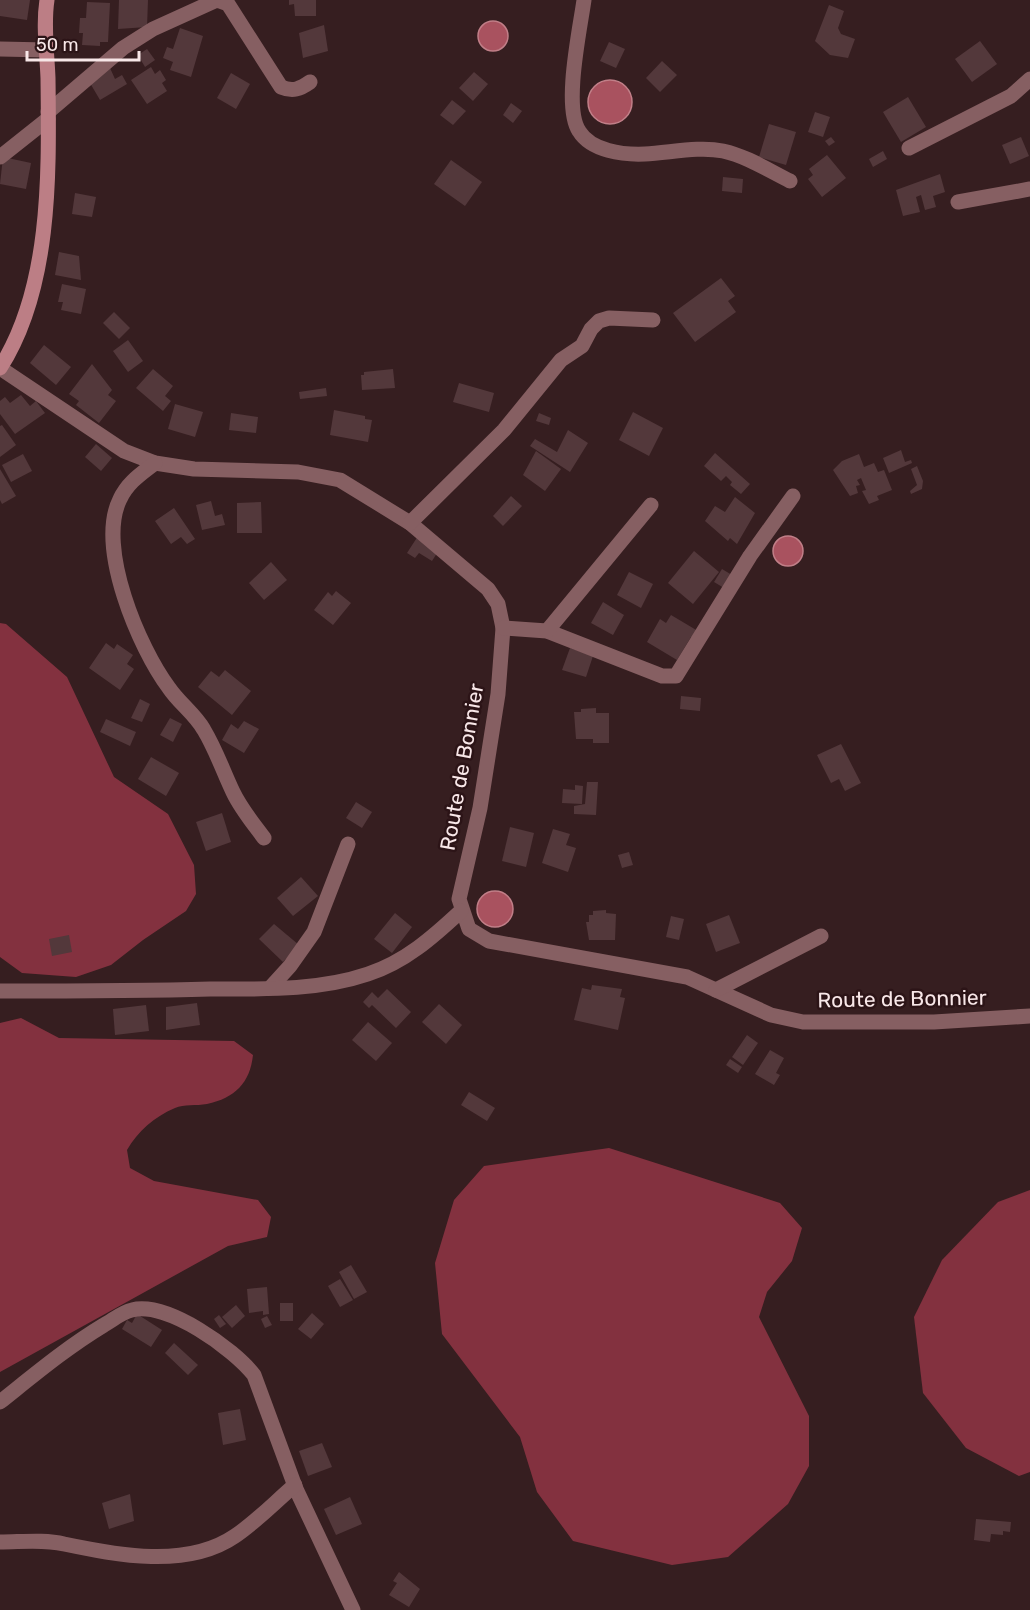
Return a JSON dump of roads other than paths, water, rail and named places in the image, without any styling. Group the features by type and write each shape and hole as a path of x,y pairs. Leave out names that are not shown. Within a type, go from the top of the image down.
{"street":[{"path":"0,368 17,342 25,316 43,230 47,198 47,0"},
{"path":"0,157 123,48 153,29 217,0 228,4 281,87 289,91 299,89 310,82"},
{"path":"584,0 572,91 577,129 583,138 593,145 609,150 635,154 722,151 790,181"},
{"path":"0,49 47,50"},
{"path":"909,148 1011,96 1030,79"},
{"path":"958,202 1030,189"},
{"path":"410,523 504,430 561,360 582,346 591,329 599,321 609,318 653,320"},
{"name":"Route de Bonnier","path":"0,368 124,451 155,463 194,469 271,470 316,474 340,480 410,523 488,589 498,604 503,628 493,736 460,888 461,911 470,929 489,941 687,977 771,1015 803,1022 934,1022 1030,1016"},
{"path":"155,463 128,484 118,501 113,529 117,570 127,605 149,658 169,689 203,728 240,806 264,838"},
{"path":"503,628 547,631 662,676 676,676 750,556 793,496"},
{"path":"547,631 651,505"},
{"path":"270,987 290,966 314,932 348,844"},
{"path":"0,991 270,987 326,983 369,974 426,944 461,911"},
{"path":"716,990 821,936"},
{"path":"0,1402 46,1364 83,1338 130,1310 151,1310 196,1326 246,1365 254,1375 295,1485 353,1610"},
{"path":"0,1542 64,1543 80,1548 135,1555 204,1551 234,1537 295,1485"}]}
